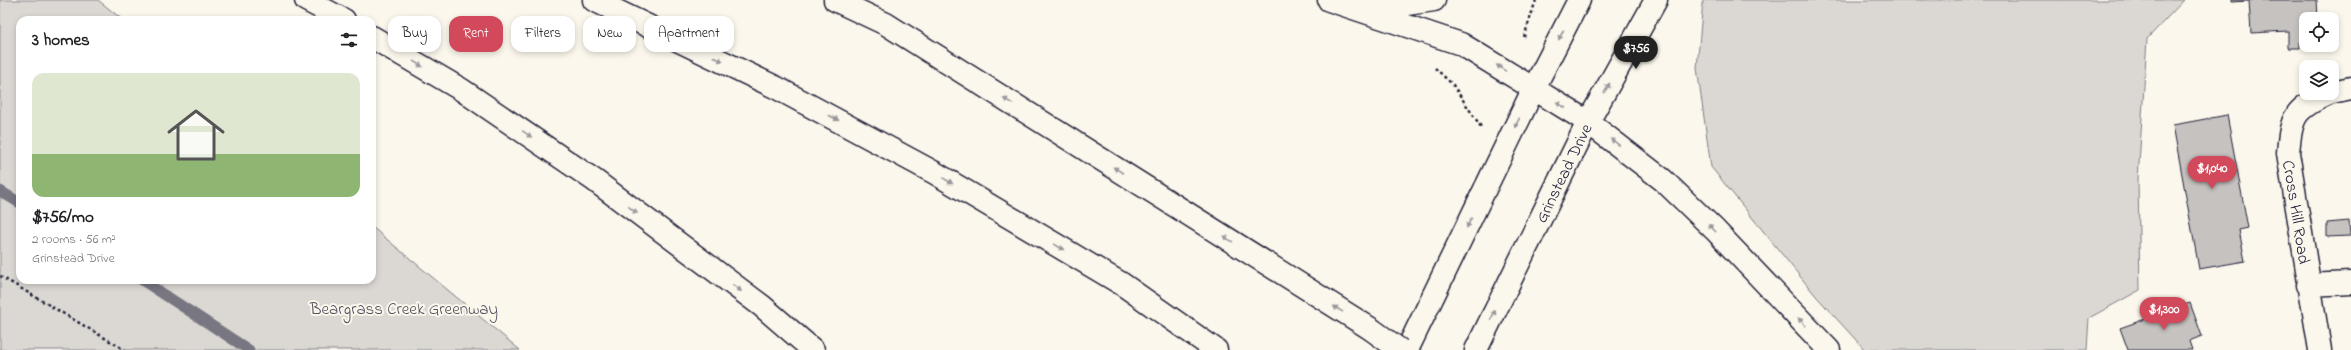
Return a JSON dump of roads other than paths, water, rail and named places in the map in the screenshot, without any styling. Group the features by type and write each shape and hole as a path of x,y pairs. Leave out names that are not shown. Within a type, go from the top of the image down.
{"main road":[{"path":"306,0 336,16"},
{"path":"594,0 777,88 935,173 1122,284 1216,350"},
{"path":"835,0 886,24 1371,329 1400,350"},
{"path":"1335,2 1407,4 1434,0"},
{"path":"1407,350 1534,88 1579,0"},
{"name":"Grinstead Drive","path":"1476,350 1588,122 1656,0"},
{"path":"1335,2 1461,44 1588,122 1663,180 1715,230 1829,350"},
{"path":"376,39 462,90 594,180 762,306 813,350"},
{"name":"Cross Hill Road","path":"2339,90 2351,88"},
{"name":"Cross Hill Road","path":"2314,100 2305,104 2298,113 2290,132 2288,153 2308,285 2320,350"},
{"path":"2308,285 2351,283"}],"waterway":[{"path":"0,191 16,201"},
{"path":"148,284 249,350"}],"park label":[{"name":"Beargrass Creek Greenway","path":"404,308"}]}
